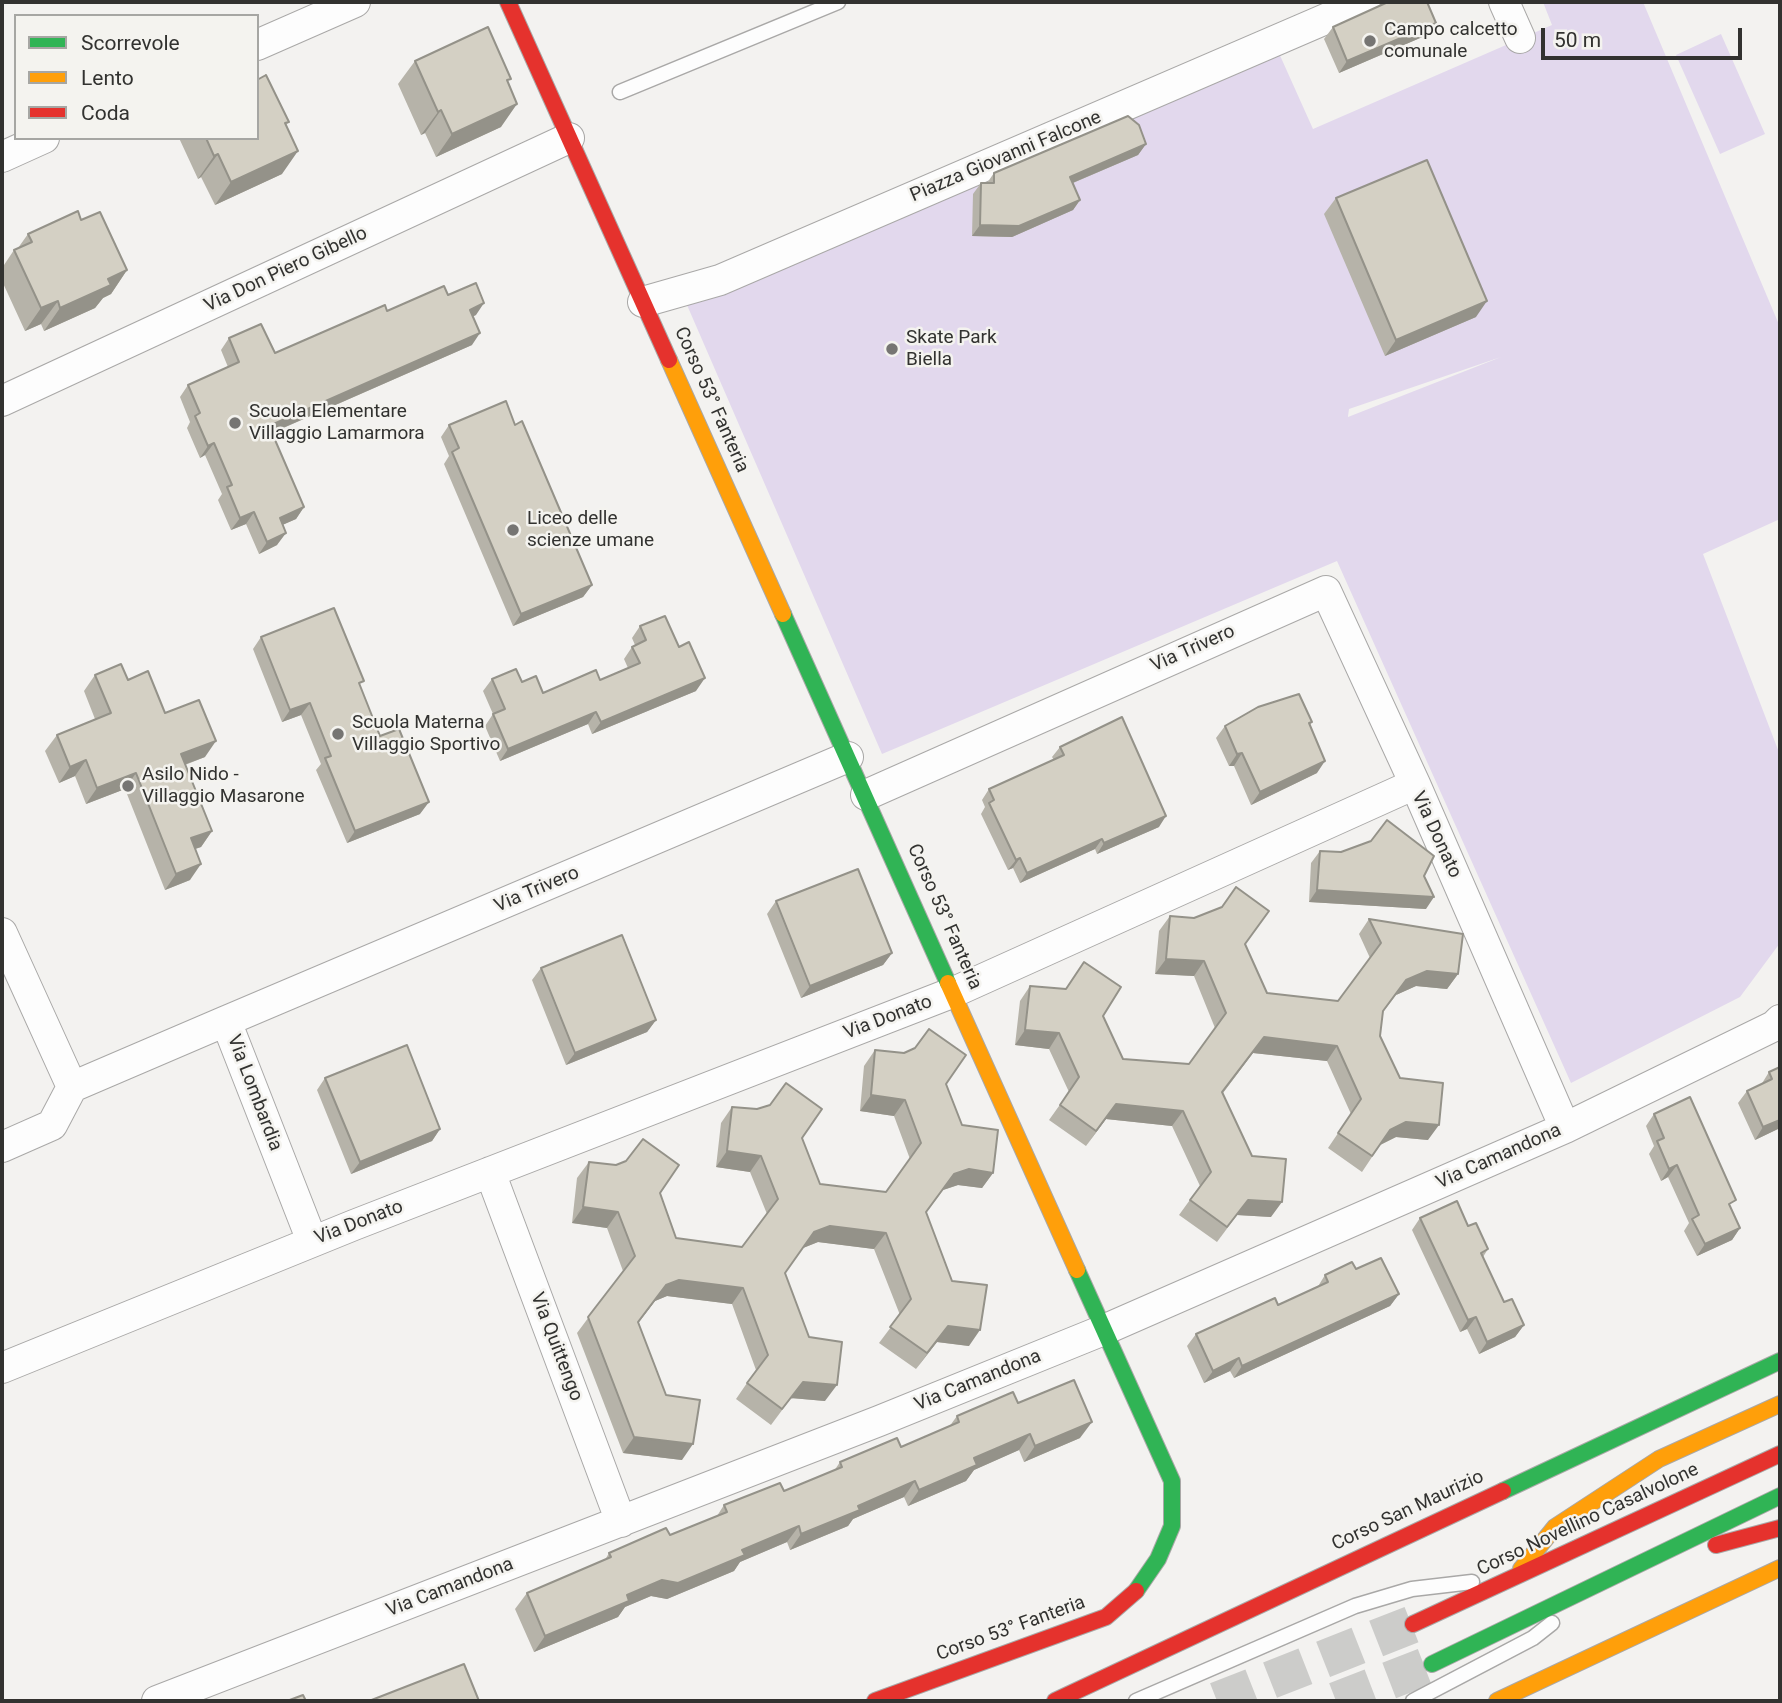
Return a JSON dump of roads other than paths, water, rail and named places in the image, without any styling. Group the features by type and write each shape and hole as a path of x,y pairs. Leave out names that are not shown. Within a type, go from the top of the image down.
{"main road":[{"name":"Corso 53° Fanteria","path":"508,2 1172,1480 1172,1526 1158,1559 1136,1591 1106,1617 875,1701"},
{"name":"Corso San Maurizio","path":"1055,1701 1780,1361"},
{"path":"1515,1576 1555,1527 1659,1460 1780,1405"},
{"name":"Corso Novellino Casalvolone","path":"1413,1624 1780,1454"},
{"path":"1432,1664 1780,1496"},
{"path":"1623,1570 1780,1528"},
{"path":"1497,1701 1780,1568"}],"street":[{"path":"259,44 355,2"},
{"name":"Piazza Giovanni Falcone","path":"643,302 720,280 1365,2"},
{"path":"1504,2 1520,38"},
{"name":"Via Don Piero Gibello","path":"2,401 569,138"},
{"path":"2,157 40,140"},
{"name":"Via Trivero","path":"866,795 1326,591 1415,784"},
{"name":"Via Trivero","path":"226,1021 849,757"},
{"name":"Via Donato","path":"2,1368 312,1241 954,992 1415,784 1566,1128"},
{"path":"2,933 72,1087 52,1125 2,1147"},
{"name":"Via Camandona","path":"157,1701 621,1522 1106,1329 1566,1128 1774,1026 1780,1020"},
{"name":"Via Lombardia","path":"72,1087 226,1021 312,1241"},
{"name":"Via Quittengo","path":"491,1172 621,1522"}],"lane":[{"path":"620,92 838,2"},
{"path":"1413,1701 1533,1638 1623,1570"},
{"path":"1136,1701 1355,1606 1412,1589 1515,1576"}],"tunnel":[{"path":"1217,1701 1413,1624"},
{"path":"1336,1701 1432,1664"}],"place":[{"name":"Campo calcetto comunale","path":"1370,41"},
{"name":"Skate Park Biella","path":"892,349"},
{"name":"Scuola Elementare Villaggio Lamarmora","path":"235,423"},
{"name":"Liceo delle scienze umane","path":"513,530"},
{"name":"Scuola Materna Villaggio Sportivo","path":"338,734"},
{"name":"Asilo Nido - Villaggio Masarone","path":"128,786"}]}
